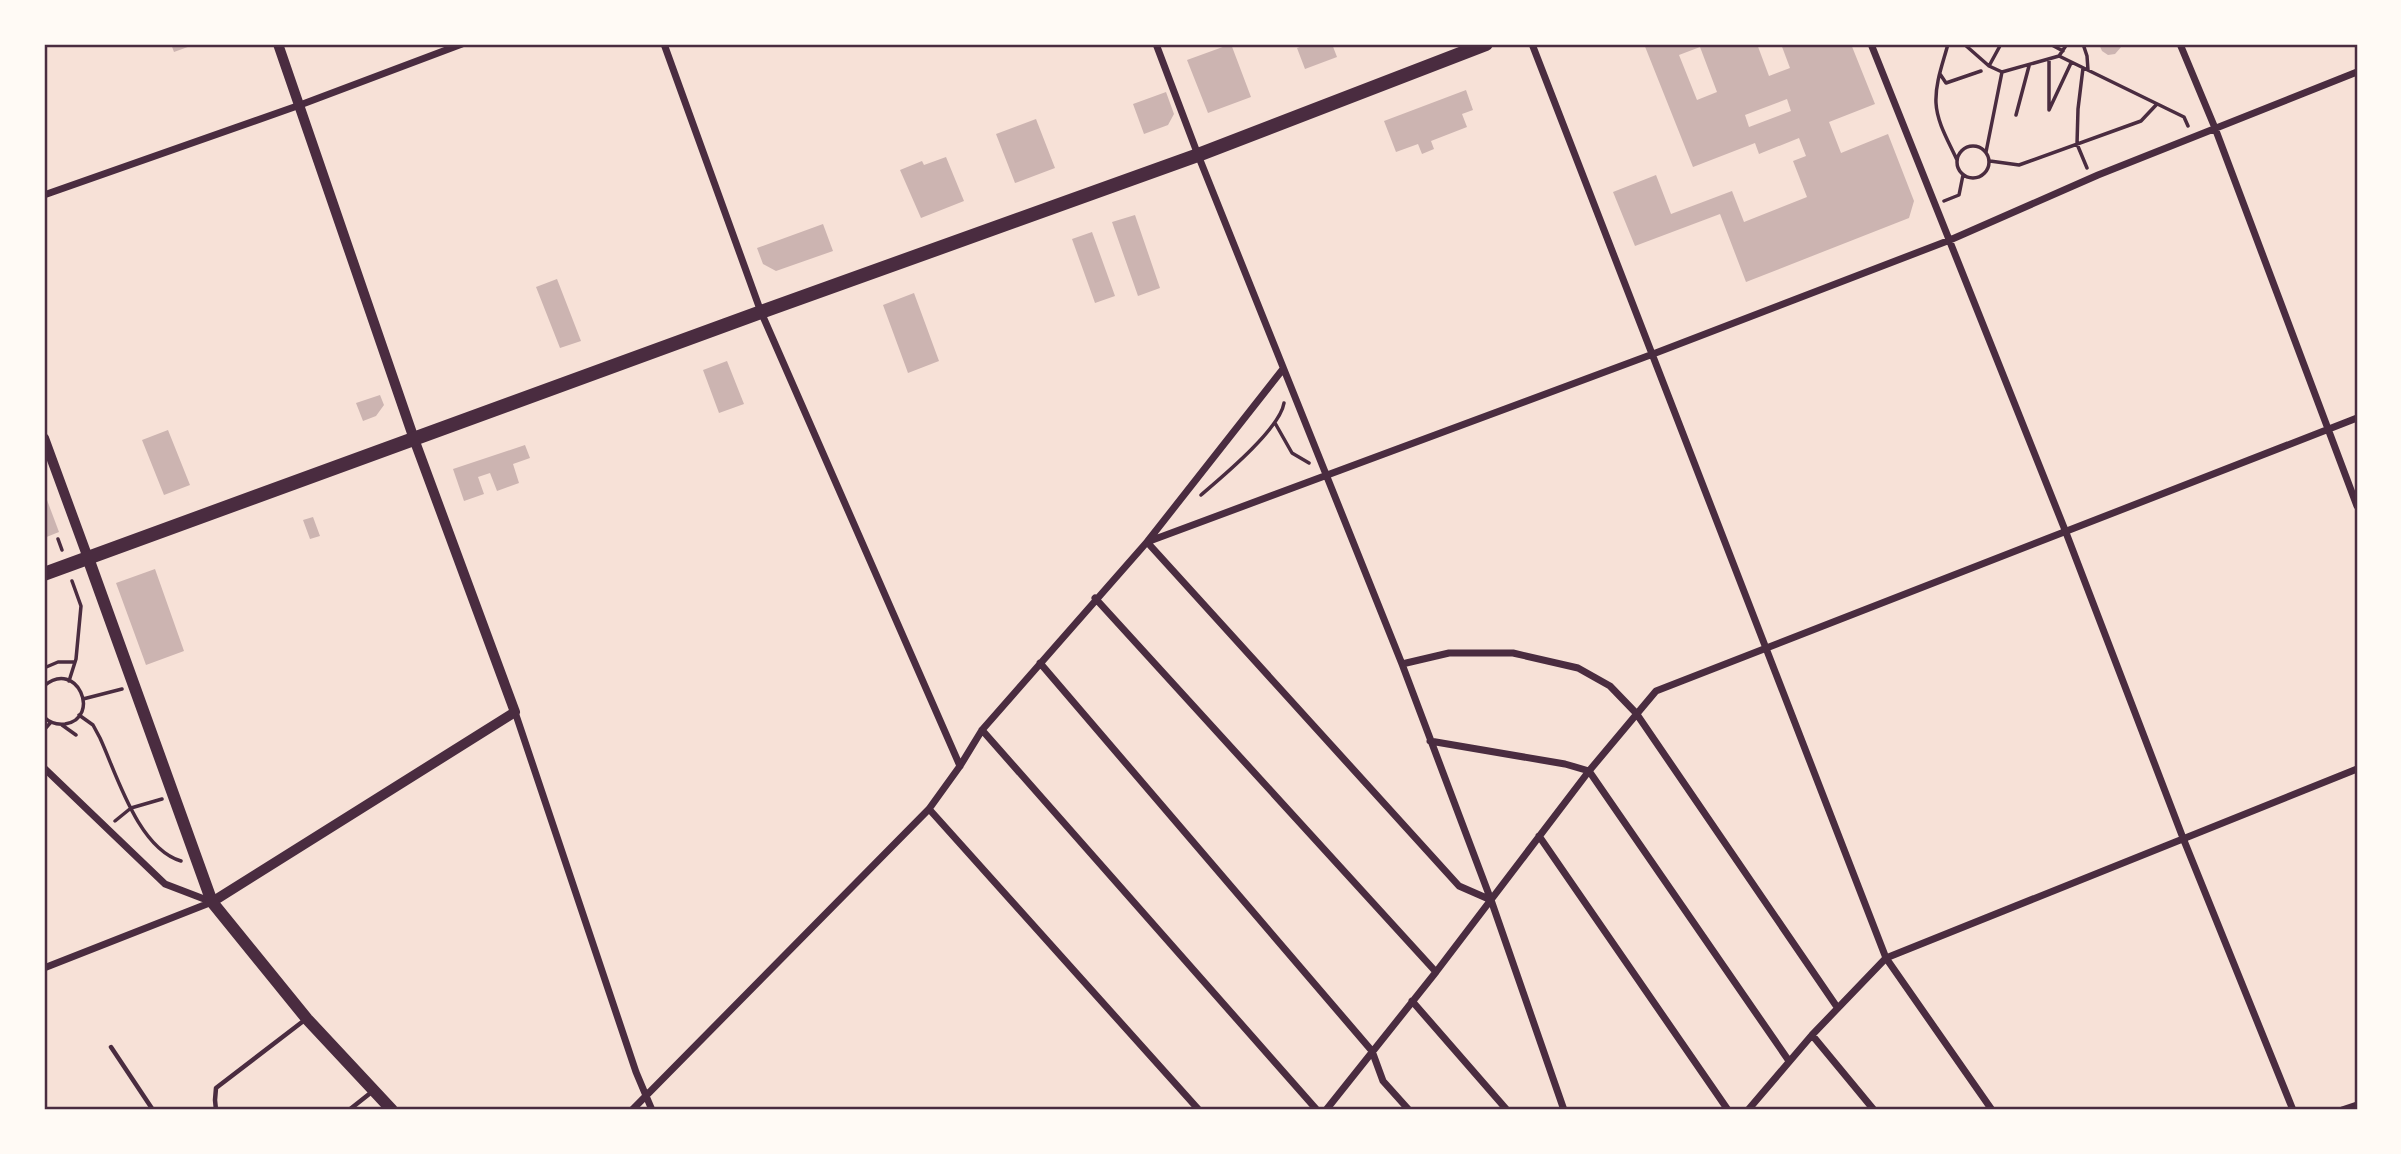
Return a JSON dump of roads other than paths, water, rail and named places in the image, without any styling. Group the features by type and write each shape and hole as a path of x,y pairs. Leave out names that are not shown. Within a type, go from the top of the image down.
{"main road":[{"path":"44,574 1198,155 1486,44"},
{"path":"88,558 212,902 307,1019 392,1110"}],"street":[{"path":"278,44 414,439 515,712 636,1072 652,1110"},
{"path":"44,195 300,105 461,44"},
{"path":"664,44 761,312 960,766"},
{"path":"1156,44 1402,664 1490,900 1564,1110"},
{"path":"1532,44 1886,958 1992,1110"},
{"path":"1871,44 2065,530 2183,838 2293,1110"},
{"path":"2180,44 2215,128 2357,506"},
{"path":"1147,542 1653,354 1950,240 2098,174 2357,72"},
{"path":"632,1110 929,808 982,730 1095,598 1147,542 1283,369"},
{"path":"1326,1110 1436,972 1589,771 1656,691 2357,418"},
{"path":"44,438 88,558"},
{"path":"1147,542 1459,886 1490,900"},
{"path":"1095,598 1436,972"},
{"path":"1402,664 1449,653 1513,653 1578,668 1610,686 1636,713 1837,1007"},
{"path":"1040,663 1372,1051 1383,1081 1409,1110"},
{"path":"44,968 212,902 515,712"},
{"path":"982,730 1317,1110"},
{"path":"1430,741 1565,764 1589,771 1789,1062"},
{"path":"44,768 165,884 212,902"},
{"path":"1748,1110 1757,1107 1812,1035 1886,958 2357,769"},
{"path":"929,808 1199,1110"},
{"path":"1539,836 1728,1110"},
{"path":"1412,1001 1507,1110"},
{"path":"1812,1035 1874,1110"},
{"path":"2342,1110 2357,1105"}],"lane":[{"path":"216,1110 216,1088 307,1019"},
{"path":"111,1047 153,1110"},
{"path":"349,1110 374,1091"}]}
